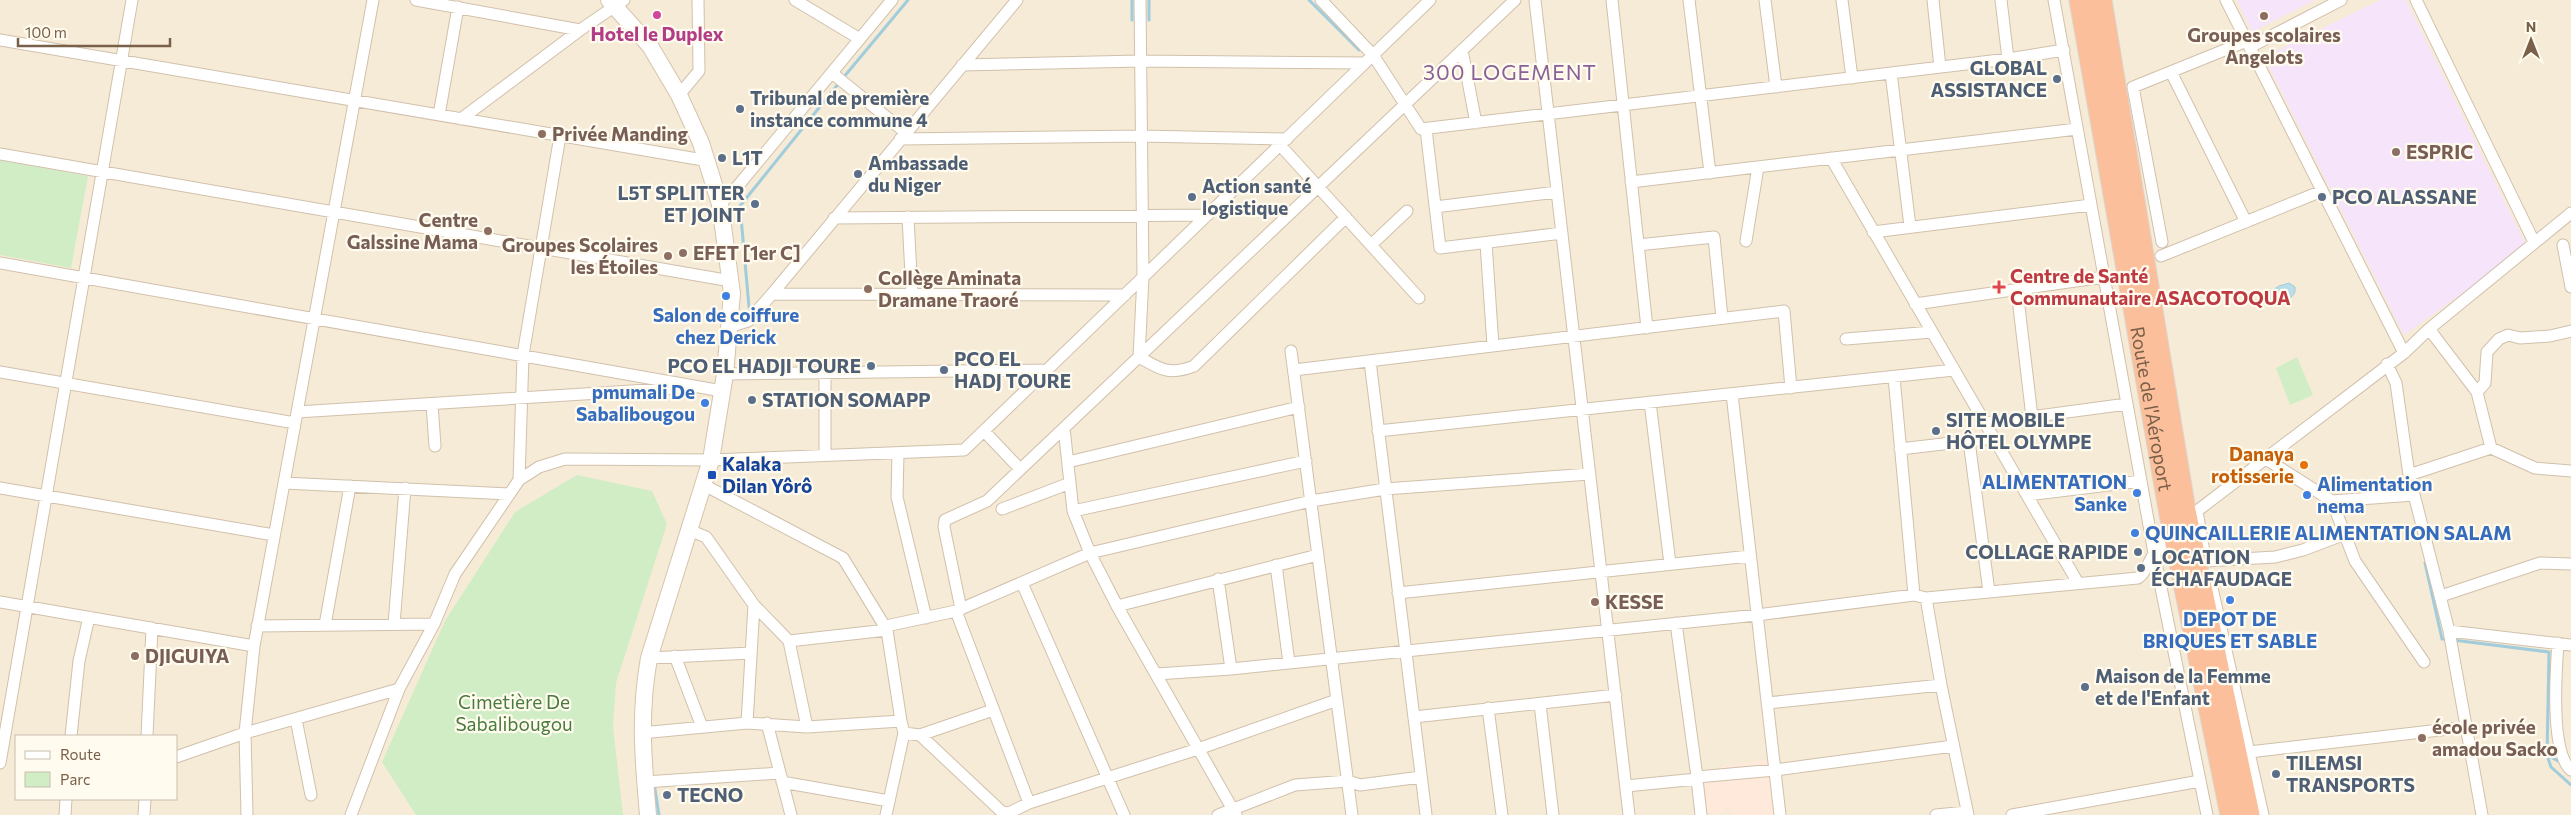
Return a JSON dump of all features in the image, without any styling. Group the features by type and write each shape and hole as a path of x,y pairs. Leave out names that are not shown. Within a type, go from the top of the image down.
{"highway":[{"name":"Route de l'Aéroport","path":"2080,0 2186,521 2249,815"},
{"name":"Route de l'Aéroport","path":"2101,0 2186,521 2231,815"}],"main road":[{"path":"616,2 650,46 679,95 709,161 720,204 731,281 725,374 711,460 649,658 644,683 641,733 648,815"}],"street":[{"path":"0,763 4,712 27,606 132,0"},
{"path":"246,815 245,733 257,626 373,0"},
{"path":"416,0 580,30"},
{"path":"679,95 699,72 698,0"},
{"path":"795,0 860,39"},
{"path":"878,0 881,14"},
{"path":"720,204 737,187 892,0"},
{"path":"729,327 748,321 772,294 1017,0"},
{"path":"1139,357 1143,277 1140,0"},
{"path":"1321,0 1405,104 1421,129 2008,59 2064,50"},
{"path":"351,815 399,689 434,624 455,574 519,480 540,467 565,459 711,460 964,450 1430,0"},
{"path":"1029,803 993,710 958,610 944,527 945,520 987,501 1515,0"},
{"path":"1535,0 1629,815"},
{"path":"1612,0 1647,328"},
{"path":"1689,0 1710,173"},
{"path":"1765,0 1776,87"},
{"path":"1842,0 1852,78"},
{"path":"1932,0 1940,67"},
{"path":"2001,0 2008,59"},
{"path":"2054,0 2154,553 2207,815"},
{"path":"2226,0 2404,353"},
{"path":"2162,242 2133,87 2248,44 2340,0"},
{"path":"2416,0 2534,242"},
{"path":"461,119 616,2"},
{"path":"440,115 458,7"},
{"path":"0,40 709,161"},
{"path":"1462,50 1476,123"},
{"path":"962,65 1369,59"},
{"path":"2171,72 2246,222"},
{"path":"832,73 902,136 1141,136 1283,142 1318,187 1419,298"},
{"path":"1892,73 1910,226"},
{"path":"1426,128 1440,248 1562,233"},
{"path":"1632,182 2077,129"},
{"path":"519,480 523,355 560,136"},
{"path":"0,154 731,281"},
{"path":"1831,158 2078,583"},
{"path":"1746,241 1758,167"},
{"path":"2161,256 2322,191"},
{"path":"1435,207 1557,192"},
{"path":"1873,232 2091,205"},
{"path":"1371,245 1407,211"},
{"path":"1156,674 1232,669 1757,615 1914,595 1926,598 2138,578 2142,575 2154,553 2186,521 2387,364 2404,353 2429,329 2571,213"},
{"path":"834,218 1141,214 1208,215"},
{"path":"908,217 912,294"},
{"path":"1139,357 1166,372 1182,371 1194,366 1346,217"},
{"path":"1638,245 1714,237 1722,318"},
{"path":"1486,243 1493,346"},
{"path":"2563,245 2571,287"},
{"path":"0,263 722,391"},
{"path":"1916,304 2104,277"},
{"path":"2017,290 2032,417"},
{"path":"772,294 1125,295"},
{"path":"1294,370 1784,311 1791,388"},
{"path":"2429,329 2477,392 2491,448"},
{"path":"2477,392 2485,383 2488,352 2499,339 2508,335 2520,338 2550,336 2571,331"},
{"path":"1846,339 1932,332"},
{"path":"1292,351 1352,815"},
{"path":"1370,361 1426,815"},
{"path":"2387,364 2396,383 2409,475 2449,630 2482,815"},
{"path":"725,374 1047,370"},
{"path":"1378,431 1954,370"},
{"path":"0,372 296,418 432,404 698,386"},
{"path":"825,373 825,455"},
{"path":"1894,377 1914,595"},
{"path":"1732,394 1780,815"},
{"path":"1650,402 1670,564"},
{"path":"432,404 435,446"},
{"path":"1985,423 2127,404"},
{"path":"1068,462 1299,407"},
{"path":"1064,428 1073,511 1090,553 1117,606 1234,812"},
{"path":"984,431 1020,469"},
{"path":"1900,449 1994,438"},
{"path":"1969,441 1989,592"},
{"path":"2409,475 2491,448 2535,468 2571,471"},
{"path":"898,452 897,497 926,618"},
{"path":"2266,460 2332,501 2414,495"},
{"path":"1073,511 1306,461"},
{"path":"790,641 886,628 958,610 1090,553 1311,501 1386,489 1590,474"},
{"path":"2027,495 2142,481"},
{"path":"284,483 509,494"},
{"path":"1002,509 1070,483"},
{"path":"704,485 843,558 886,628 904,733 886,815"},
{"path":"325,625 350,486"},
{"path":"0,488 274,535"},
{"path":"394,624 405,488"},
{"path":"2332,501 2355,561 2424,662"},
{"path":"2186,521 2206,561 2263,815"},
{"path":"689,530 706,537 754,605 790,641 807,727"},
{"path":"2206,561 2275,557 2303,550 2345,534"},
{"path":"1117,606 1318,555"},
{"path":"1398,593 1750,556"},
{"path":"2441,596 2540,563 2571,564"},
{"path":"1276,565 1290,663"},
{"path":"1218,579 1232,669"},
{"path":"1022,583 1124,815"},
{"path":"1926,598 1940,685 1967,813 1936,815"},
{"path":"0,602 254,646"},
{"path":"747,723 754,605"},
{"path":"71,735 79,661 89,617"},
{"path":"1676,623 1701,815"},
{"path":"257,626 434,624"},
{"path":"147,735 152,628"},
{"path":"2449,630 2571,645"},
{"path":"2558,642 2555,678 2559,749 2566,766 2571,770"},
{"path":"649,658 751,653"},
{"path":"675,656 702,727"},
{"path":"1767,702 1940,685"},
{"path":"178,756 245,733 399,689"},
{"path":"1414,717 1616,695"},
{"path":"920,735 1002,813 1009,813 1029,803 1198,749 1337,700"},
{"path":"1540,704 1553,815"},
{"path":"1488,708 1502,815"},
{"path":"904,733 920,735 993,710"},
{"path":"296,719 311,795"},
{"path":"641,733 747,723 807,727 901,721"},
{"path":"767,723 791,815"},
{"path":"2249,752 2466,727"},
{"path":"1626,786 1774,770 1953,746"},
{"path":"645,782 781,777 889,801"},
{"path":"1218,815 1234,812 1296,785 1348,781 1360,785 1421,777"},
{"path":"2012,815 2073,810 2200,781"},
{"path":"65,815 66,800"},
{"path":"144,800 144,815"}],"shaded area":[{"path":"0,0 2571,0 2571,815 0,815"},
{"name":"Groupes scolaires Angelots","path":"2237,0 2315,0 2252,32"},
{"name":"ESPRIC","path":"2380,0 2406,0 2527,247 2404,335 2264,57"},
{"path":"1770,759 1777,815 1734,815 1727,807 1718,815 1703,812 1699,782 1724,766"}],"green space":[{"path":"0,160 88,176 71,268 0,255"},
{"path":"2297,357 2313,395 2290,405 2276,368"},
{"name":"Cimetière De Sabalibougou","path":"577,475 652,491 667,524 616,683 613,726 623,815 416,815 382,762 445,621 515,512"}],"water":[{"path":"2289,283 2295,287 2295,292 2290,298 2280,303 2268,301 2268,293 2279,286"}],"waterway":[{"path":"843,78 908,0"},
{"path":"1132,0 1132,20"},
{"path":"1149,0 1149,20"},
{"path":"1309,0 1359,50"},
{"path":"749,307 740,206 839,83"},
{"path":"2425,563 2442,639 2447,639"},
{"path":"2453,640 2549,652 2547,755 2551,767 2571,785"},
{"path":"2547,755 2562,763"},
{"path":"654,783 659,815"}],"place":[{"name":"Hotel le Duplex","path":"657,15"},
{"name":"Groupes scolaires Angelots","path":"2264,16"},
{"name":"GLOBAL ASSISTANCE","path":"2057,79"},
{"name":"Tribunal de première instance commune 4","path":"740,109"},
{"name":"Privée Manding","path":"542,134"},
{"name":"ESPRIC","path":"2396,152"},
{"name":"L1T","path":"722,158"},
{"name":"Ambassade du Niger","path":"858,174"},
{"name":"Action santé logistique","path":"1192,197"},
{"name":"PCO ALASSANE","path":"2322,197"},
{"name":"L5T SPLITTER ET JOINT","path":"755,204"},
{"name":"Centre Galssine Mama","path":"488,231"},
{"name":"EFET [1er C]","path":"683,253"},
{"name":"Groupes Scolaires les Étoiles","path":"668,256"},
{"name":"Centre de Santé Communautaire ASACOTOQUA","path":"1999,287"},
{"name":"Collège Aminata Dramane Traoré","path":"868,289"},
{"name":"Salon de coiffure chez Derick","path":"726,296"},
{"name":"PCO EL HADJI TOURE","path":"871,366"},
{"name":"PCO EL HADJ TOURE","path":"944,370"},
{"name":"STATION SOMAPP","path":"752,400"},
{"name":"pmumali De Sabalibougou","path":"705,403"},
{"name":"SITE MOBILE HÔTEL OLYMPE","path":"1936,431"},
{"name":"Danaya rotisserie","path":"2304,465"},
{"name":"Kalaka Dilan Yôrô","path":"712,475"},
{"name":"ALIMENTATION Sanke","path":"2137,493"},
{"name":"Alimentation nema","path":"2307,495"},
{"name":"QUINCAILLERIE ALIMENTATION SALAM","path":"2135,533"},
{"name":"COLLAGE RAPIDE","path":"2138,552"},
{"name":"LOCATION ÉCHAFAUDAGE","path":"2141,568"},
{"name":"DEPOT DE BRIQUES ET SABLE","path":"2230,600"},
{"name":"KESSE","path":"1595,602"},
{"name":"DJIGUIYA","path":"135,656"},
{"name":"Maison de la Femme et de l'Enfant","path":"2085,687"},
{"name":"école privée amadou Sacko","path":"2422,738"},
{"name":"TILEMSI TRANSPORTS","path":"2276,774"},
{"name":"TECNO","path":"667,795"}],"district":[{"name":"300 LOGEMENT","path":"1510,73"}]}
